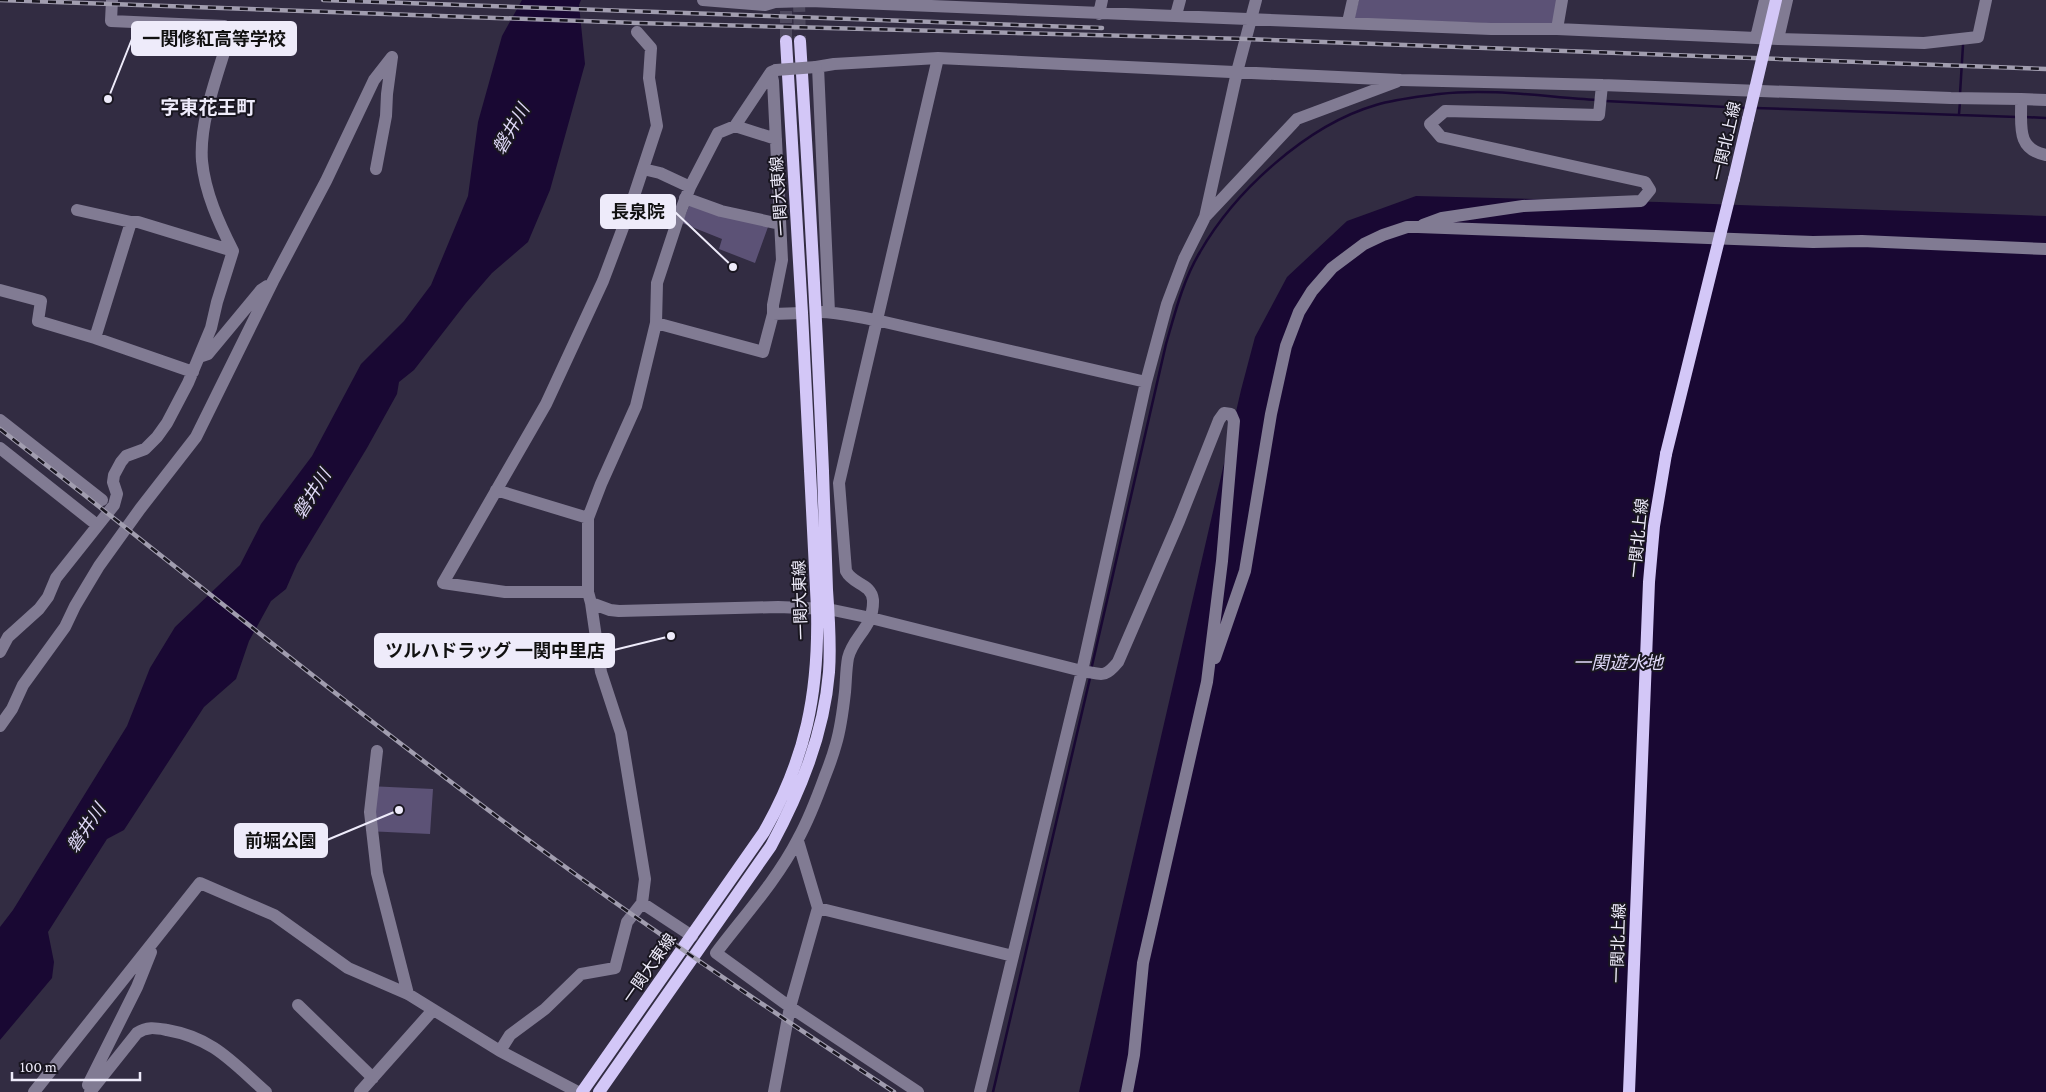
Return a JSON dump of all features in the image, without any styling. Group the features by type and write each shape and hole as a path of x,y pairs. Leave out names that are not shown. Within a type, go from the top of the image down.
{"main road":[{"name":"一関北上線","path":"1629,1092 1649,582 1654,526 1666,454 1776,0"},
{"name":"一関大東線","path":"599,1092 771,846 788,814 813,753 820,724 829,672 822,609 786,40"},
{"name":"一関大東線","path":"582,1092 764,832 781,803 795,768 803,740 815,684 822,609 822,312 800,41"}],"street":[{"path":"0,652 8,637 48,597 56,578 114,505 117,494 113,482 114,475 121,462 126,456 145,449 167,423 211,328 217,302 234,252 221,227 212,203 202,160 205,125 228,40 224,26 111,21 112,0"},
{"path":"703,0 765,5 775,1 810,0 1027,5 1099,14 1176,15 1491,29 1556,29 1778,39 1924,43 1978,38 1986,0"},
{"path":"1099,14 1102,0"},
{"path":"1176,15 1180,0"},
{"path":"980,1092 1084,671 1146,382 1166,304 1184,259 1205,217 1237,72 1256,0"},
{"path":"1348,22 1353,0"},
{"path":"1556,29 1562,0"},
{"path":"1756,38 1765,0"},
{"path":"1778,39 1787,0"},
{"path":"637,32 651,48 649,78 658,120 654,138 620,235 588,313 546,404 443,584 505,592 590,598 610,610 619,611 822,609 871,618 1100,675 1109,673 1118,662 1179,521 1219,420 1224,412 1231,414 1234,421 1222,561 1207,682 1143,963 1134,1056 1127,1092"},
{"path":"0,726 12,709 23,685 65,627 99,566 196,437 273,281 326,181 374,80 392,57 386,116 376,169"},
{"path":"918,1092 790,1007 716,953 776,875 798,841 836,746 843,713 848,659 851,649 866,630 871,618 873,600 870,592 867,587 850,578 846,571 840,483 876,320 938,58"},
{"path":"774,71 834,64 938,58 1602,88 1970,98 2021,104 2046,100"},
{"path":"816,67 822,312 876,320 1146,382"},
{"path":"500,1050 510,1035 545,1009 581,974 615,968 627,922 642,903 645,876 621,733 601,672 590,598 588,518 636,406 656,323 657,283 687,193 718,133 734,126 774,71"},
{"path":"656,323 762,352 773,314 782,260 774,71"},
{"path":"1205,217 1297,119 1401,80"},
{"path":"1418,228 1442,218 1523,206 1641,201 1650,190 1645,182 1442,137 1430,124 1445,111 1599,115 1602,88"},
{"path":"2021,104 2021,126 2025,144 2036,153 2046,155"},
{"path":"734,126 776,139"},
{"path":"643,169 660,174 687,193 721,211 780,224"},
{"path":"78,210 130,222 138,222 234,252"},
{"path":"95,338 130,222"},
{"path":"1207,682 1245,571 1271,414 1286,346 1299,312 1312,292 1332,268 1364,244 1384,234 1407,227 1814,242 1862,241 2046,248"},
{"path":"199,357 208,354 261,290 273,281"},
{"path":"0,290 41,301 38,321 95,338 192,372"},
{"path":"773,314 802,313"},
{"path":"0,420 102,500"},
{"path":"0,448 92,521"},
{"path":"496,490 588,518"},
{"path":"377,751 370,812 377,872 408,994"},
{"path":"774,1092 790,1007 818,908 798,841"},
{"path":"34,1092 200,883 203,883 274,915 348,968 408,994 500,1050 578,1092"},
{"path":"642,903 692,936"},
{"path":"818,908 1014,956"},
{"path":"85,1092 137,987 157,938"},
{"path":"298,1005 373,1078"},
{"path":"360,1092 433,1010"},
{"path":"90,1092 137,1033 142,1029 152,1028 178,1032 204,1041 216,1048 266,1092"}],"shaded area":[{"path":"1359,0 1560,0 1553,25 1354,19"},
{"path":"690,204 768,227 755,263 719,249 722,239 682,223"},
{"path":"368,786 433,789 430,834 366,831"}],"water":[{"name":"磐井川","path":"522,0 581,0 579,5 585,64 550,190 528,242 492,273 414,370 399,382 397,394 367,448 297,564 286,589 271,601 249,641 236,679 204,707 124,830 107,839 48,932 54,962 52,978 0,1040 0,927 13,910 127,726 150,668 175,627 240,565 261,524 312,456 361,364 404,321 431,285 468,196 478,122 502,36"},
{"name":"一関遊水地","path":"1416,196 1659,202 2046,216 2046,1092 1079,1092 1241,390 1255,337 1287,277 1347,221"}],"waterway":[{"path":"1960,94 1963,45"},
{"path":"1091,670 1166,344 1176,309 1184,285 1200,252 1233,206 1275,163 1299,144 1324,128 1376,105 1407,98 1459,92 1499,92 1597,100"},
{"path":"1605,101 1747,108"},
{"path":"1959,114 1960,102"},
{"path":"1755,108 2017,117"},
{"path":"2025,117 2046,118"},
{"path":"993,1092 1090,678"}],"tunnel":[{"path":"786,0 786,41"},
{"path":"799,0 800,41"}],"railway":[{"path":"0,0 637,23 1246,39 2046,69"},
{"path":"323,0 1102,28"},
{"path":"0,429 343,699 553,858 679,948 894,1092"}],"place":[{"name":"一関修紅高等学校","path":"108,99"},
{"name":"長泉院","path":"733,267"},
{"name":"ツルハドラッグ 一関中里店","path":"671,636"},
{"name":"前堀公園","path":"399,810"}],"district":[{"name":"字東花王町","path":"208,107"}]}
